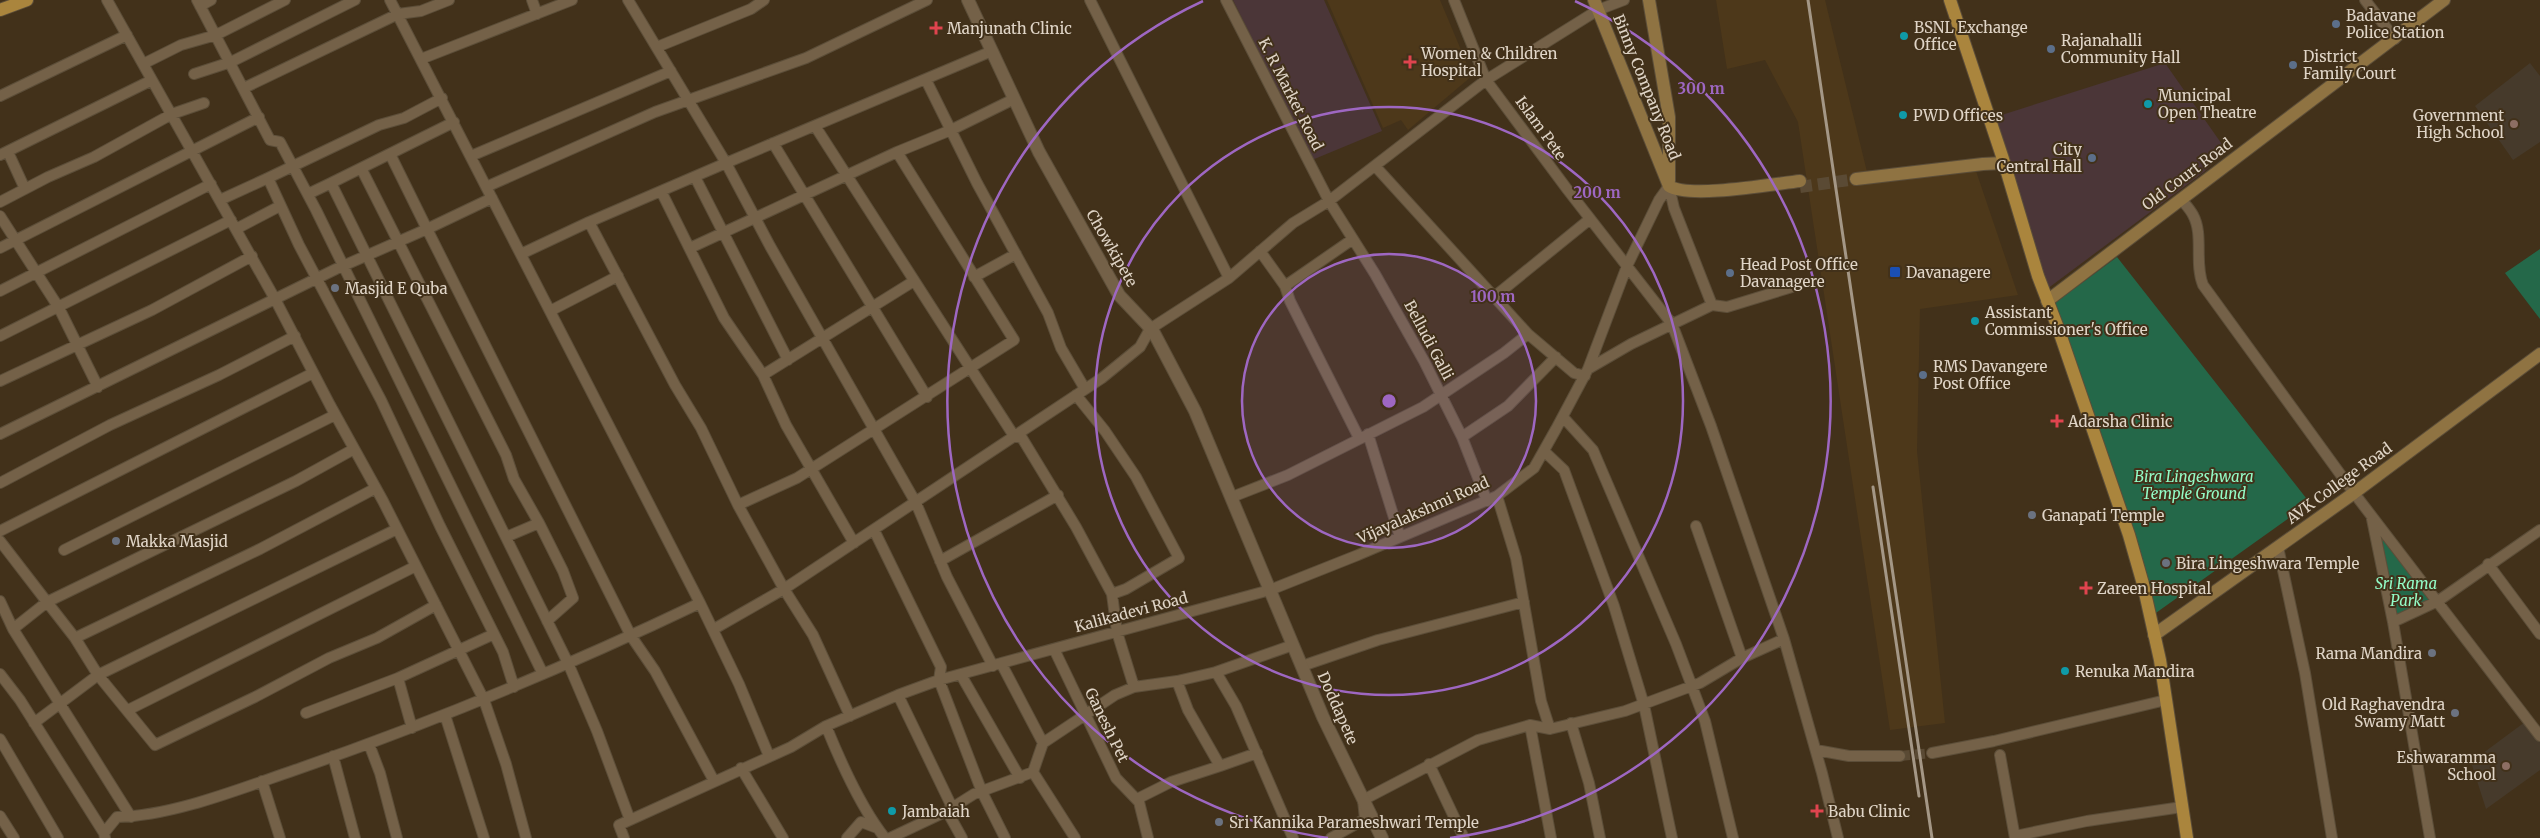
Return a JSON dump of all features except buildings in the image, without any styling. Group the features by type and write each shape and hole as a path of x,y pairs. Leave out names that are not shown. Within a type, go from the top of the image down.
{"main road":[{"path":"0,10 26,0"},
{"path":"1649,0 1670,117 1669,189 1697,191 1800,184"},
{"path":"1950,0 2004,161 2047,301 2129,535 2154,635 2187,838"},
{"name":"Old Court Road","path":"2047,301 2444,0"},
{"name":"Binny Company Road","path":"1596,5 1669,189"},
{"path":"1856,176 2004,161"},
{"name":"AVK College Road","path":"2154,635 2354,493 2540,354"}],"street":[{"path":"107,0 276,299 335,415 376,488 484,700 506,764 523,837"},
{"path":"211,0 198,3 231,62 270,140 280,142 308,194 544,674"},
{"path":"143,64 181,45 216,35 285,0"},
{"path":"194,74 231,62 355,0"},
{"path":"390,0 714,629 770,756"},
{"path":"244,88 398,14 421,11 449,0"},
{"path":"532,0 537,14"},
{"path":"422,59 572,0"},
{"path":"628,0 726,163 755,218 875,429 916,503 940,561 997,665 1044,743"},
{"path":"657,47 752,9 764,0"},
{"path":"486,187 655,112 806,58 926,0"},
{"name":"Chowkipete","path":"968,0 1039,152 1119,295 1150,329 1169,358 1195,411 1270,590"},
{"path":"1090,0 1229,278"},
{"name":"K. R Market Road","path":"1226,0 1329,201"},
{"name":"Islam Pete","path":"1454,0 1486,80 1590,219 1672,324 1711,426 1784,639 1816,750 1838,838"},
{"path":"714,629 784,589 916,503 1080,392 1140,346 1150,329 1229,278 1293,223 1329,201 1486,80 1596,5 1624,0"},
{"path":"2365,0 2395,39"},
{"path":"0,96 127,35"},
{"path":"521,254 589,222 992,51"},
{"path":"471,156 671,71"},
{"path":"926,80 1048,313 1080,392 1136,478 1179,558 1126,589 1112,594"},
{"path":"25,189 4,153 148,82 153,82"},
{"path":"220,200 378,125 404,118 442,98"},
{"path":"690,248 897,152 951,130 1014,99"},
{"path":"0,202 94,157 172,114 204,103"},
{"path":"0,248 259,117"},
{"path":"308,194 454,122"},
{"path":"815,126 1014,436 1022,438 1058,495 1112,594 1117,632 1134,687"},
{"path":"773,143 872,308 895,341 927,397"},
{"path":"738,506 798,478 810,468 927,397 1014,340 897,152"},
{"path":"390,154 631,636 655,671 714,781"},
{"path":"1375,166 1528,334 1574,373 1586,372 1712,304 1727,306 1792,287"},
{"path":"361,168 506,455 514,479 563,571 573,598 547,621"},
{"path":"695,177 722,234 788,360"},
{"path":"268,178 317,279 381,400 440,526 503,652 514,687"},
{"path":"331,183 568,663 598,731 630,820 619,825 623,838"},
{"path":"0,291 211,184"},
{"path":"1669,189 1712,304"},
{"name":"Vijayalakshmi Road","path":"1270,590 1497,496 1534,468 1586,372 1626,266 1659,200 1669,189"},
{"path":"662,192 724,318 763,375 810,468 854,543"},
{"path":"0,434 344,266 492,198"},
{"path":"2181,199 2193,215 2196,225 2199,275 2203,285 2354,493 2540,736"},
{"name":"Belludi Galli","path":"1329,201 1375,274 1442,395 1462,437 1486,501"},
{"path":"0,336 234,224 280,206"},
{"path":"0,216 14,241 59,308 98,387"},
{"path":"1494,297 1590,219"},
{"path":"589,222 675,385 701,428 738,506 784,589 813,634 850,716"},
{"path":"1285,286 1353,239"},
{"path":"1260,251 1285,286 1290,301 1364,436 1400,537"},
{"path":"974,277 1016,254"},
{"path":"0,381 76,343 152,310 252,256"},
{"path":"550,311 618,276"},
{"path":"763,375 824,339 914,281"},
{"path":"1232,497 1288,475 1423,408 1528,334"},
{"path":"0,483 110,425 219,375 294,336"},
{"path":"1462,437 1508,406 1556,357"},
{"path":"0,531 313,373"},
{"path":"64,550 335,415"},
{"path":"1562,417 1593,450 1625,519 1693,687 1704,722 1733,838"},
{"path":"13,629 47,602 296,481 354,449"},
{"path":"1544,451 1564,470 1574,492 1614,606 1644,705 1672,838"},
{"path":"75,638 260,549 376,488"},
{"path":"940,561 1058,495"},
{"path":"1497,496 1516,558 1541,701 1550,729"},
{"path":"2371,514 2394,622 2430,838"},
{"path":"506,537 539,523"},
{"path":"1696,526 1742,658"},
{"path":"34,723 61,705 98,675 397,529"},
{"path":"874,530 941,667 939,680 982,792 1005,838"},
{"path":"2394,622 2438,601 2488,564 2537,532 2540,544"},
{"path":"0,541 75,638 98,675 155,745 255,697 329,658 377,638 436,605"},
{"path":"2278,547 2304,673 2332,838"},
{"path":"2488,564 2540,634"},
{"path":"128,710 416,566"},
{"name":"Kalikadevi Road","path":"630,820 741,768 791,747 826,726 898,695 939,680 1270,590"},
{"name":"Doddapete","path":"1270,590 1323,718 1382,838"},
{"path":"0,602 13,629 131,817"},
{"path":"1302,666 1378,640 1524,602"},
{"path":"0,674 34,723 105,836 117,817 131,817 212,798 369,744 484,700 631,636 700,603"},
{"path":"306,713 460,652 494,634"},
{"path":"1330,838 1366,819 1363,800 1478,740 1530,725 1550,729 1626,711 1693,687 1742,658 1784,639"},
{"path":"890,838 982,792 1034,772 1044,743 1115,695 1134,687 1177,681 1216,672 1293,645"},
{"name":"Ganesh Pet","path":"1054,649 1116,778 1136,799 1148,838"},
{"path":"1216,672 1236,706 1258,753 1293,838"},
{"path":"962,674 1020,778"},
{"path":"398,678 412,728"},
{"path":"1177,681 1188,710 1220,766"},
{"path":"898,695 962,838"},
{"path":"1932,752 1994,741 2166,700"},
{"path":"445,715 484,838"},
{"path":"1571,723 1589,783 1600,838"},
{"path":"1530,725 1551,838"},
{"path":"826,726 836,751 877,828 885,838"},
{"path":"0,740 58,838"},
{"path":"369,744 380,773 397,838"},
{"path":"1816,750 1849,756 1900,756"},
{"path":"1136,799 1171,782 1258,753"},
{"path":"2000,755 2015,837 2086,821 2182,806"},
{"path":"333,756 355,838"},
{"path":"1429,764 1464,838"},
{"path":"741,768 783,838"},
{"path":"1034,772 1075,838"},
{"path":"262,781 280,838"},
{"path":"0,816 14,838"},
{"path":"847,838 861,822 877,828"}],"shaded area":[{"path":"1233,0 1324,0 1382,131 1312,160"},
{"name":"Women & Children Hospital","path":"1327,0 1440,0 1472,76 1408,130 1401,120 1383,128"},
{"path":"1716,0 1825,0 1870,184 1976,171 2018,295 1920,309 1917,451 1945,723 1890,730 1798,122 1765,60 1727,69"},
{"path":"2165,63 2226,150 2204,172 2043,292 1989,119"},
{"name":"Government High School","path":"2530,63 2540,76 2540,142 2513,160 2475,106"},
{"name":"Eshwaramma School","path":"2525,722 2540,741 2540,770 2486,809 2471,762"}],"green space":[{"path":"2540,249 2540,319 2505,273"},
{"name":"Bira Lingeshwara Temple Ground","path":"2117,257 2310,503 2153,615 2052,305"},
{"name":"Sri Rama Park","path":"2375,525 2432,599 2395,619"}],"tunnel":[{"path":"1800,187 1856,179"},
{"path":"1900,756 1932,753"}],"railway":[{"path":"1808,0 1932,838"},
{"path":"1873,487 1919,796"}],"place":[{"name":"Badavane Police Station","path":"2336,24"},
{"name":"Manjunath Clinic","path":"936,28"},
{"name":"BSNL Exchange Office","path":"1904,36"},
{"name":"Rajanahalli Community Hall","path":"2051,49"},
{"name":"Women & Children Hospital","path":"1410,62"},
{"name":"District Family Court","path":"2293,65"},
{"name":"Municipal Open Theatre","path":"2148,104"},
{"name":"PWD Offices","path":"1903,115"},
{"name":"Government High School","path":"2514,124"},
{"name":"City Central Hall","path":"2092,158"},
{"name":"Davanagere","path":"1895,272"},
{"name":"Head Post Office Davanagere","path":"1730,273"},
{"name":"Masjid E Quba","path":"335,288"},
{"name":"Assistant Commissioner's Office","path":"1975,321"},
{"name":"RMS Davangere Post Office","path":"1923,375"},
{"name":"Adarsha Clinic","path":"2057,421"},
{"name":"Ganapati Temple","path":"2032,515"},
{"name":"Makka Masjid","path":"116,541"},
{"name":"Bira Lingeshwara Temple","path":"2166,563"},
{"name":"Zareen Hospital","path":"2086,588"},
{"name":"Rama Mandira","path":"2432,653"},
{"name":"Renuka Mandira","path":"2065,671"},
{"name":"Old Raghavendra Swamy Matt","path":"2455,713"},
{"name":"Eshwaramma School","path":"2506,766"},
{"name":"Jambaiah","path":"892,811"},
{"name":"Babu Clinic","path":"1817,811"},
{"name":"Sri Kannika Parameshwari Temple","path":"1219,822"}]}
